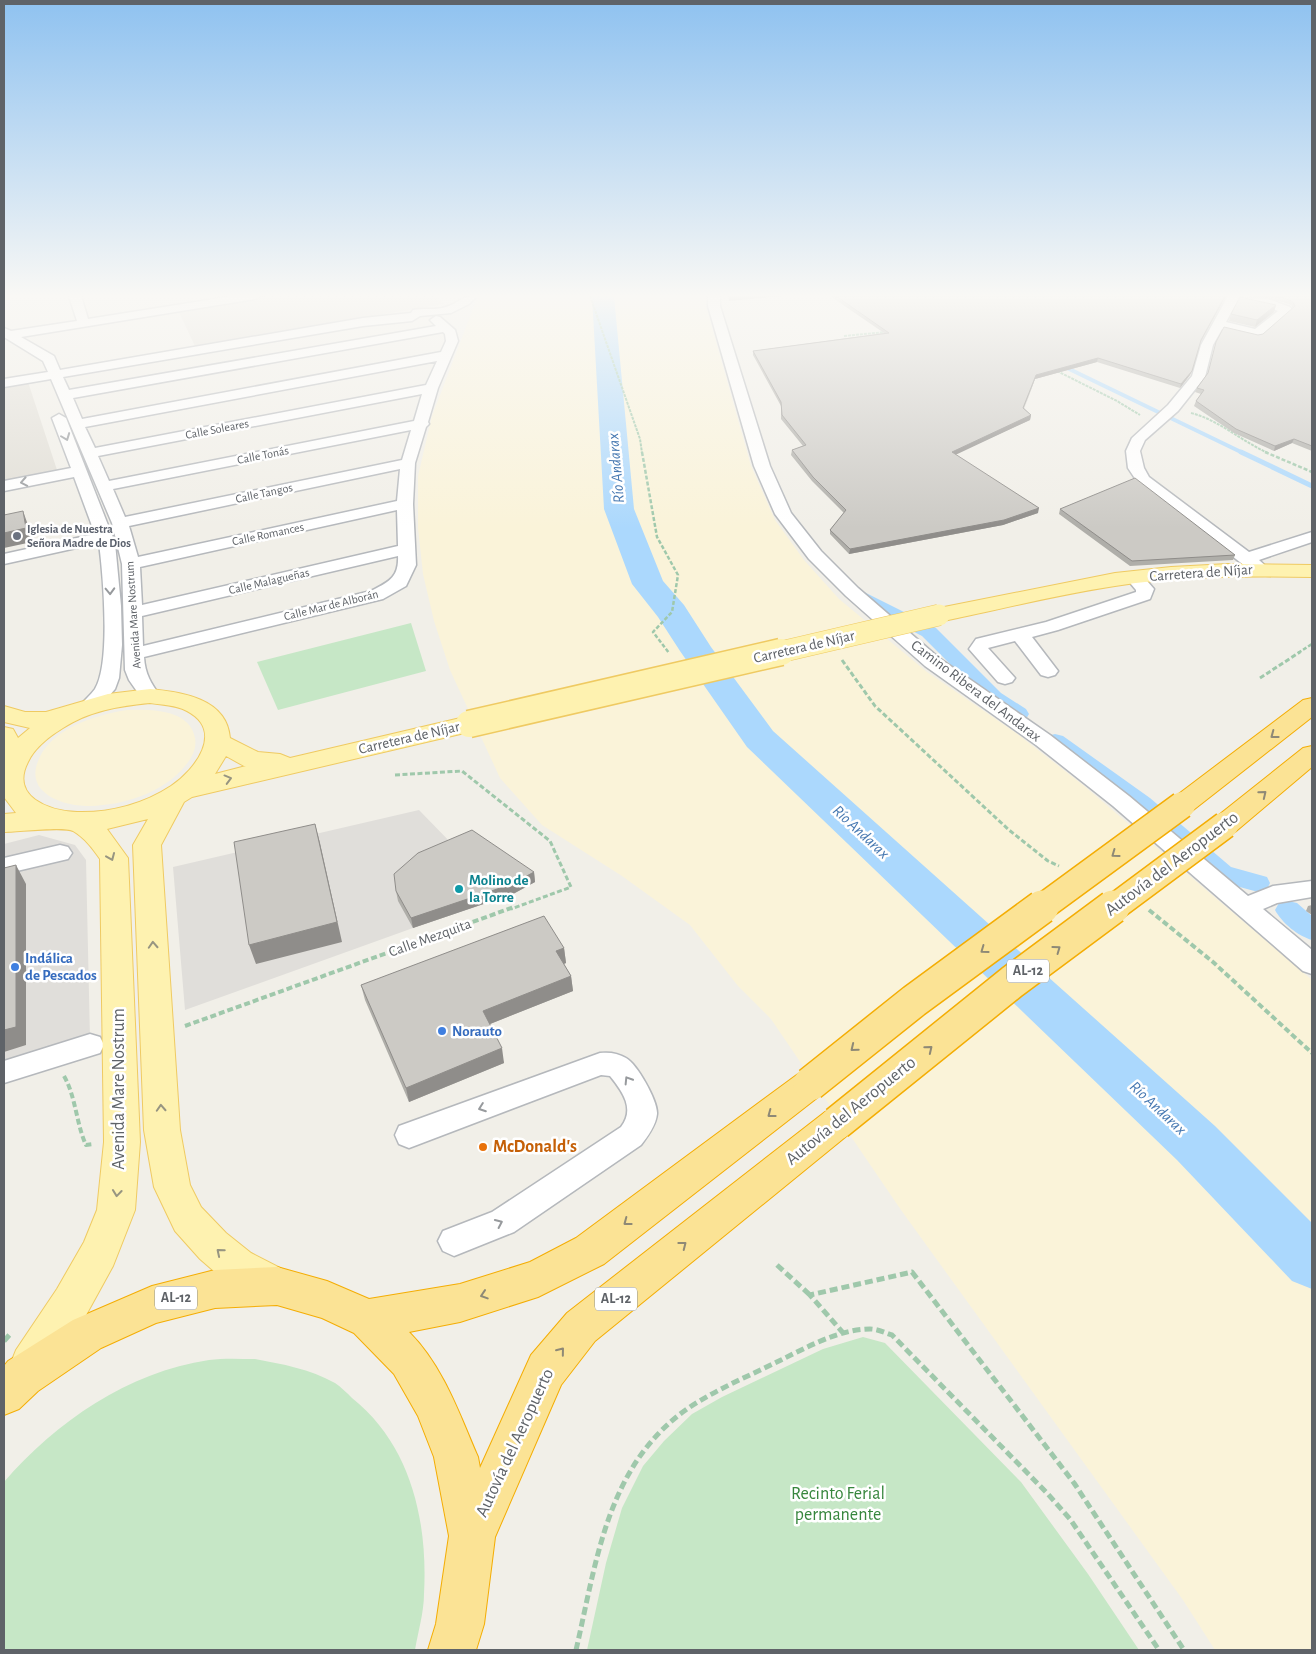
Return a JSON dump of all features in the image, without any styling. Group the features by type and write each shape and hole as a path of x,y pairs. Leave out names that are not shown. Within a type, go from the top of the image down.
{"highway":[{"name":"AL-12","path":"368,1319 460,1303 538,1278 590,1251 810,1084 907,1007 1182,805 1312,705"},
{"name":"Autovía del Aeropuerto","path":"472,1536 546,1370 581,1327 1012,982 1225,825 1312,754"},
{"name":"AL-12","path":"14,1385 87,1334 152,1305 215,1289 277,1286 327,1300 368,1319 408,1360 433,1402 456,1457 472,1536 460,1624 452,1650"}],"main road":[{"name":"Carretera de Níjar","path":"178,794 235,777 301,764 939,616 1089,584 1254,564 1312,570"},
{"path":"4,824 112,819 145,810 178,794 205,770 213,758 218,742 214,724 200,709 178,700 150,696 120,699 90,706 44,729 27,744 10,773"},
{"path":"4,713 15,719 39,722 65,717"},
{"path":"4,735 15,796 26,808 49,818 70,821"},
{"name":"Carretera de Níjar","path":"218,742 253,760 301,764"},
{"path":"178,794 147,845 162,1130 172,1187 188,1219 213,1246 237,1266 277,1286"},
{"name":"Avenida Mare Nostrum","path":"14,1385 71,1303 99,1253 116,1210 117,1200 122,1142 114,858 100,837 70,821"}],"street":[{"path":"4,383 61,373"},
{"path":"65,395 174,373"},
{"path":"76,424 348,373"},
{"name":"Calle Mar de Alborán","path":"134,654 377,595 400,582 407,565 405,504 408,463 422,424 431,388 438,373"},
{"name":"Camino Ribera del Andarax","path":"734,373 762,466 783,514 815,555 852,592 932,662 1058,753 1120,802 1246,906 1312,964"},
{"path":"1199,373 1173,408 1139,438 1133,451 1136,468 1143,480 1254,564 1312,537"},
{"name":"Avenida Mare Nostrum","path":"50,375 65,395 120,523 131,564 134,654 137,675 150,696"},
{"name":"Avenida Mare Nostrum","path":"50,375 80,471 105,537 109,558 112,655 110,675 106,688 90,706"},
{"name":"Calle Soleares","path":"91,453 431,388"},
{"name":"Calle Tonás","path":"105,486 422,424"},
{"name":"Calle Tangos","path":"120,523 408,463"},
{"path":"4,486 80,471"},
{"name":"Calle Romances","path":"131,564 405,504"},
{"path":"4,559 105,537"},
{"name":"Calle Malagueñas","path":"132,613 407,549"},
{"path":"1005,678 978,649 979,646 983,643 1110,608 1144,595 1145,589 1135,578"},
{"path":"1020,634 1048,671"},
{"path":"4,866 60,853"},
{"path":"1246,906 1273,896 1312,889"},
{"path":"4,1072 90,1045"},
{"path":"409,1135 600,1064 614,1064 621,1069 640,1099 644,1112 641,1125 631,1136 503,1222 454,1241"}],"path":[{"path":"617,373 640,439 656,537 678,575 672,612 653,632 669,653 678,652"},
{"path":"1061,373 1156,422"},
{"path":"1173,408 1206,417 1252,446 1312,472"},
{"path":"1260,678 1312,644"},
{"path":"837,654 875,706 1008,830 1048,861 1064,868"},
{"name":"Calle Mezquita","path":"158,1035 571,887 550,841 462,771 395,775"},
{"path":"1144,907 1159,917 1213,962 1312,1053"},
{"path":"61,1071 69,1083 74,1096 81,1136 86,1145 96,1144 96,1150"},
{"path":"777,1265 810,1295 844,1334"},
{"path":"810,1295 912,1272 1074,1482 1184,1650"},
{"path":"576,1650 597,1558 616,1501 634,1463 652,1438 679,1415 715,1392 784,1359 844,1334 870,1329 892,1335 1047,1493 1070,1519 1159,1650"},
{"path":"4,1341 14,1331"}],"shaded area":[{"path":"28,382 57,470 4,481 4,386"},
{"path":"419,810 455,847 413,928 185,1010 173,867"},
{"path":"39,835 75,845 86,860 90,1039 4,1065 4,844"}],"green space":[{"path":"411,623 426,671 278,710 257,662"},
{"name":"Recinto Ferial permanente","path":"863,1337 885,1343 1021,1482 1088,1574 1139,1650 587,1650 606,1563 622,1508 643,1466 664,1441 692,1414 722,1397 823,1349"},
{"path":"215,1359 255,1359 306,1371 335,1383 372,1417 389,1438 402,1461 412,1486 419,1512 423,1539 424,1601 415,1650 4,1650 4,1482 24,1460 70,1420 122,1388 179,1366"}],"sand":[{"path":"448,373 725,373 751,466 775,520 804,560 839,599 927,672 1016,733 1083,785 1312,980 1312,1650 1215,1650 1183,1600 901,1210 771,1019 738,986 690,925 622,876 542,825 500,778 450,670 434,621 423,574 418,528 418,476 432,416"},
{"path":"127,710 168,713 186,721 192,728 195,738 193,753 188,763 176,775 166,784 142,796 103,805 84,806 70,804 51,797 41,789 36,780 36,767 43,752 51,742 62,733 87,720"}],"building":[{"path":"765,373 1043,373 1036,375 1023,408 1031,415 952,452 1039,508 1004,520 850,549 830,530 846,510 813,477 792,450 806,445 782,415 781,402"},
{"path":"1146,373 1190,373 1181,384"},
{"path":"1208,373 1312,373 1312,446 1294,439 1275,446 1236,429 1196,401 1204,390 1197,388"},
{"path":"1135,478 1235,555 1132,561 1060,509"},
{"path":"23,511 26,528 4,533 4,515"},
{"path":"315,824 337,922 249,945 234,842"},
{"name":"Molino de la Torre","path":"472,830 534,872 512,884 411,918 396,891 394,874 418,853"},
{"path":"16,865 16,1027 4,1030 4,868"},
{"path":"544,916 564,948 556,951 571,976 483,1011 502,1048 406,1088 361,985"}],"waterway":[{"name":"Río Andarax","path":"609,373 619,509 648,584 672,612 697,651 760,739 1196,1143 1312,1262"},
{"path":"1078,373 1243,453"},
{"path":"1241,452 1312,486"},
{"path":"852,592 929,632 994,697 1018,714"},
{"path":"1055,741 1142,803 1223,874 1258,883"},
{"path":"1288,910 1312,930"}],"place":[{"name":"Iglesia de Nuestra Señora Madre de Dios","path":"17,536"},
{"name":"Molino de la Torre","path":"459,889"},
{"name":"Indálica de Pescados","path":"15,967"},
{"name":"Norauto","path":"442,1031"},
{"name":"McDonald's","path":"483,1147"}]}
